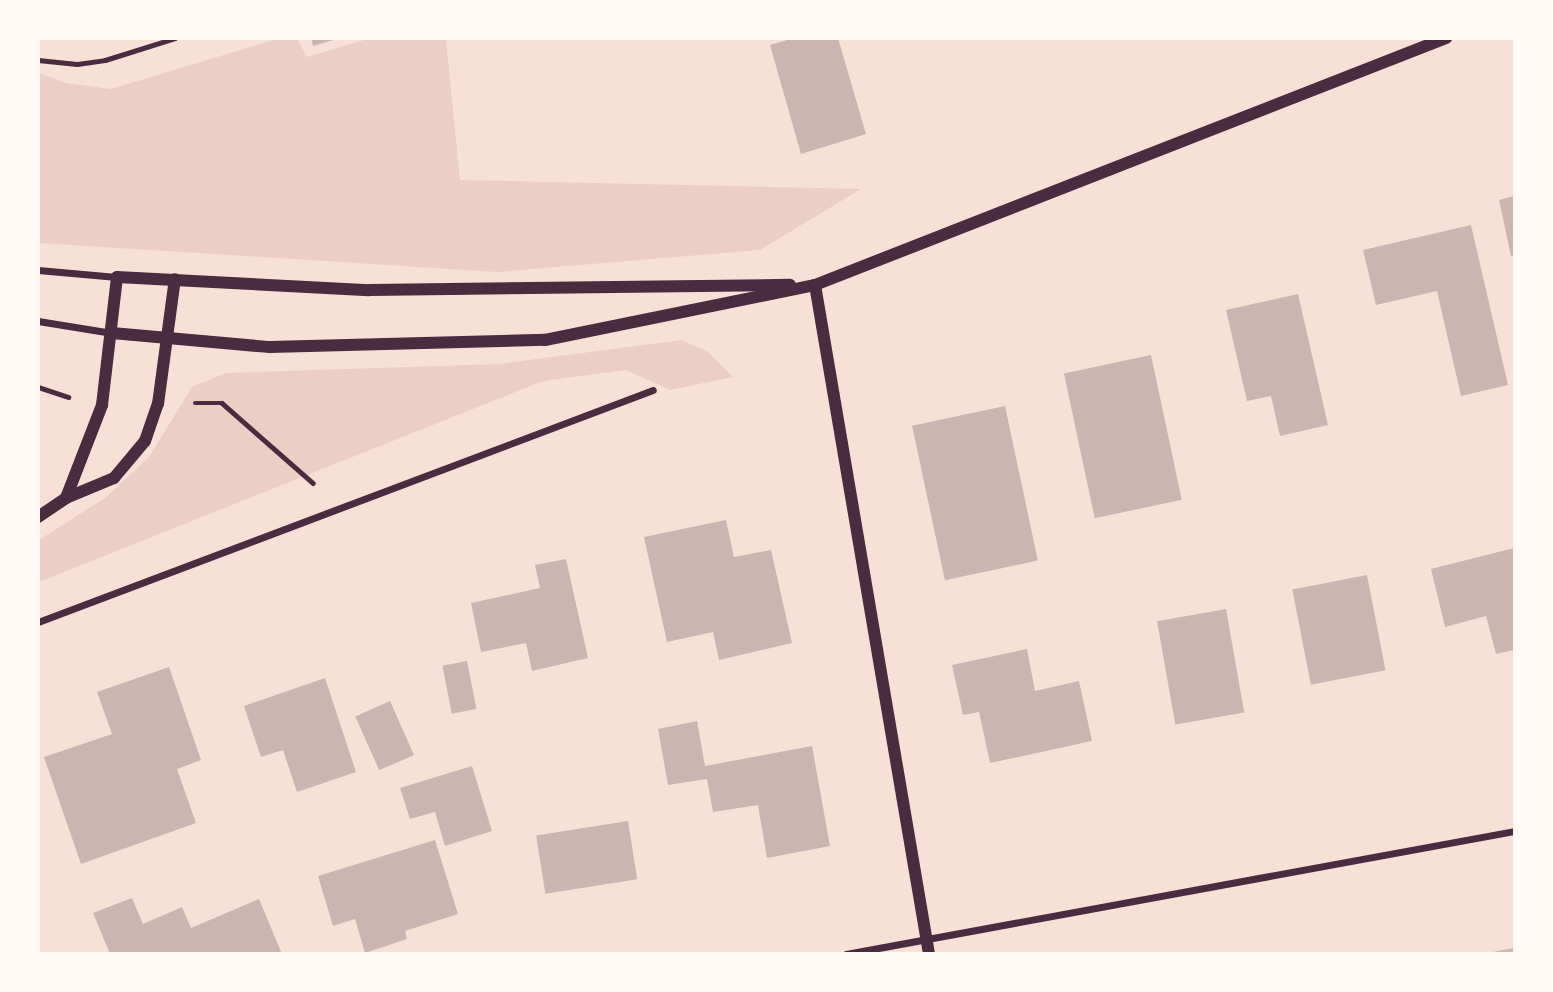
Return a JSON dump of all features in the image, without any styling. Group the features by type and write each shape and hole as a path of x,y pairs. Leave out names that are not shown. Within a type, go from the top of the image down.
{"street":[{"path":"38,321 112,333 270,347 545,340 815,285 1446,38"},
{"path":"38,270 117,277 369,290 610,284 815,285"},
{"path":"66,498 102,405 117,277"},
{"path":"38,517 66,498 114,478 145,441 158,404 175,279"},
{"path":"815,285 928,948"},
{"path":"38,622 653,390"},
{"path":"846,954 928,948 1000,924 1514,831"}],"lane":[{"path":"38,60 77,64 105,60 175,38"}],"path":[{"path":"38,387 102,405"},
{"path":"158,404 222,403 313,482 325,515"}],"shaded area":[{"path":"277,39 297,39 307,57 367,39 446,39 460,180 861,189 760,250 497,272 39,243 39,73 66,83 111,89"},
{"path":"681,340 707,351 733,377 670,390 626,370 543,381 39,582 39,540 105,498 149,457 192,387 226,373 499,364"}],"building":[{"path":"311,38 337,38 337,39 313,46"},
{"path":"794,38 838,38 866,134 801,154 770,45"},
{"path":"1514,196 1514,255 1511,256 1499,200"},
{"path":"1471,225 1508,385 1461,396 1437,291 1376,305 1363,250"},
{"path":"1298,294 1328,425 1280,436 1271,396 1247,401 1226,310"},
{"path":"1151,355 1182,500 1095,518 1064,374"},
{"path":"1005,406 1038,561 945,580 912,426"},
{"path":"726,520 734,557 771,550 792,643 719,660 713,632 667,642 644,537"},
{"path":"1514,548 1514,650 1496,654 1486,616 1445,627 1431,569"},
{"path":"566,559 588,658 532,671 526,643 481,652 471,603 540,588 535,565"},
{"path":"1367,575 1386,670 1311,685 1292,590"},
{"path":"1226,609 1244,712 1175,725 1157,621"},
{"path":"1027,649 1035,691 1079,681 1092,741 990,763 979,712 963,715 952,665"},
{"path":"467,661 476,709 452,714 442,666"},
{"path":"169,667 201,760 177,769 196,823 81,864 44,757 112,734 97,692"},
{"path":"325,678 356,772 297,792 283,750 261,757 244,706"},
{"path":"390,701 414,755 379,770 355,716"},
{"path":"697,721 705,766 812,746 830,846 767,858 758,805 713,812 707,779 668,785 658,729"},
{"path":"472,766 492,831 445,846 435,812 410,819 400,788"},
{"path":"628,821 637,879 545,894 536,836"},
{"path":"435,840 458,914 405,931 407,939 365,953 355,919 333,926 318,876"},
{"path":"132,898 143,924 182,907 191,928 259,899 282,954 110,954 93,913"},
{"path":"1514,948 1514,954 1493,954 1493,952"}]}
